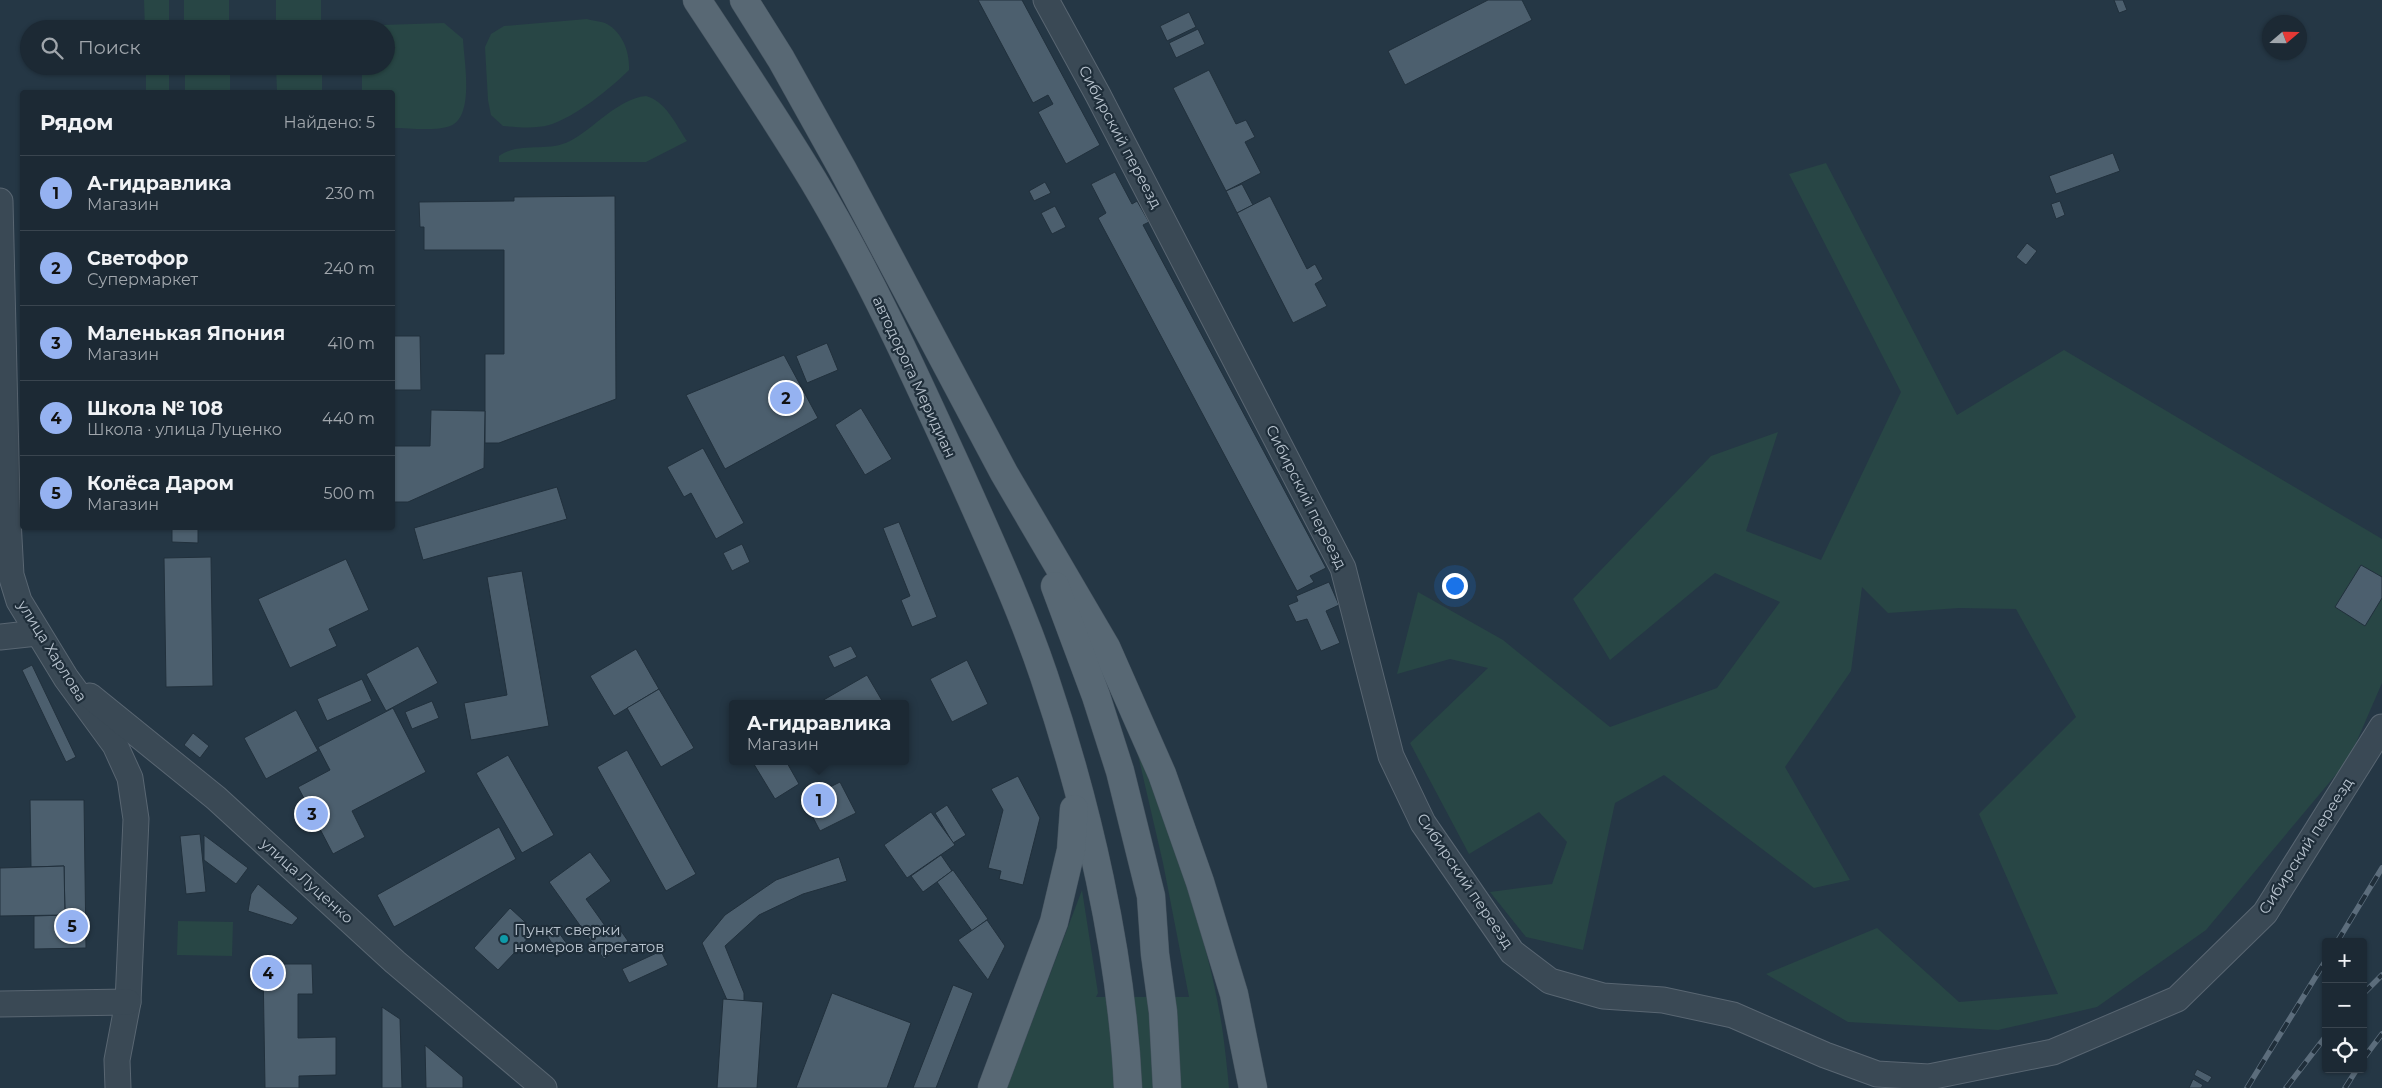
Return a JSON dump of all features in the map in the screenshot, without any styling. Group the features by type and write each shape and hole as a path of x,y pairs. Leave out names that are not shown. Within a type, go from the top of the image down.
{"main road":[{"name":"автодорога Меридиан","path":"697,0 813,181 870,285 922,390 988,536 1022,619 1043,674 1076,780 1100,884 1121,1001 1128,1088"},
{"name":"автодорога Меридиан","path":"744,0 781,59 843,170 1004,473"},
{"path":"1004,473 1062,601 1096,696 1120,771 1151,896 1154,954 1162,1012 1167,1088"},
{"path":"1004,473 1106,647 1162,774 1222,951 1234,994 1253,1088"},
{"path":"992,1088 1054,922 1071,850 1076,780"}],"street":[{"name":"Сибирский переезд","path":"1046,0 1102,103 1343,568 1391,756 1423,823 1512,952 1550,981 1603,996 1663,1000 1733,1016 1825,1055 1877,1074 1929,1077 2053,1052 2176,998 2265,913 2382,727"},
{"name":"улица Харлова","path":"0,201 8,545 11,575 18,601 37,633 66,678 114,745 130,778 136,819 128,1002 118,1060 118,1088"},
{"path":"0,637 37,633"},
{"name":"улица Луценко","path":"66,678 216,798 395,962 544,1088"},
{"path":"130,778 155,765 175,765"},
{"path":"0,1004 128,1002"}],"green space":[{"path":"144,0 169,0 169,20 145,20"},
{"path":"184,0 229,0 229,20 184,20"},
{"path":"276,0 321,0 321,20 276,20"},
{"path":"587,19 605,23 613,28 627,50 629,70 592,102 559,121 538,127 503,126 491,115 488,100 485,47 491,34 504,26"},
{"path":"444,23 463,39 466,75 465,103 462,114 456,122 441,128 395,128 395,90 362,90 362,75 395,75 395,25"},
{"path":"146,75 169,75 169,90 146,90"},
{"path":"185,75 230,75 230,90 185,90"},
{"path":"276,75 322,75 322,90 277,90"},
{"path":"646,96 665,108 687,141 646,162 499,162 499,156 516,149 552,146 570,141 625,102"},
{"path":"1826,163 1957,415 2064,350 2382,539 2382,683 2349,759 2206,930 2097,1007 1998,1030 1848,1022 1766,974 1877,928 1959,1002 2058,994 1979,814 2076,717 2016,609 1959,608 1888,613 1862,587 1851,671 1785,767 1850,880 1814,888 1664,775 1615,803 1583,950 1526,937 1490,892 1552,884 1567,842 1539,812 1469,854 1410,743 1488,668 1450,659 1397,674 1418,592 1503,640 1610,727 1717,688 1780,602 1715,573 1610,660 1573,599 1711,456 1778,432 1746,531 1821,560 1901,392 1789,174"},
{"path":"1135,742 1174,847 1207,954 1222,1027 1229,1088 1007,1088 1082,890 1098,993 1096,997 1189,997 1163,863"},
{"path":"178,921 233,922 232,956 177,955"}],"building":[{"path":"978,0 1022,0 1100,145 1066,164 1038,112 1053,104 1048,95 1033,103"},
{"path":"1488,0 1522,0 1532,20 1405,85 1388,51"},
{"path":"2114,0 2123,0 2127,10 2119,13"},
{"path":"1189,12 1196,27 1167,41 1160,26"},
{"path":"1198,29 1205,44 1176,58 1169,43"},
{"path":"1209,70 1236,124 1246,120 1255,137 1245,142 1261,173 1226,191 1173,88"},
{"path":"2113,153 2120,171 2056,194 2049,176"},
{"path":"1115,172 1132,204 1137,201 1149,222 1143,225 1326,568 1310,576 1314,582 1297,591 1098,218 1106,213 1091,184"},
{"path":"1045,182 1051,193 1034,201 1029,191"},
{"path":"1242,184 1253,205 1237,213 1226,191"},
{"path":"615,196 616,399 499,443 485,443 485,354 504,354 504,250 424,250 424,227 420,227 419,202 514,201 514,197"},
{"path":"1270,196 1307,269 1315,264 1323,279 1315,284 1327,306 1293,323 1237,213"},
{"path":"2060,201 2065,215 2056,219 2051,204"},
{"path":"1055,206 1066,227 1052,234 1041,213"},
{"path":"2027,243 2037,251 2026,265 2016,257"},
{"path":"395,336 420,336 421,390 395,390"},
{"path":"827,343 838,370 807,383 796,356"},
{"path":"784,355 818,418 725,469 686,395"},
{"path":"861,408 892,459 865,475 835,425"},
{"path":"431,410 485,411 484,468 408,502 395,502 395,446 430,446"},
{"path":"703,448 744,523 716,539 691,493 684,497 667,467"},
{"path":"557,487 567,519 423,560 414,528"},
{"path":"899,522 937,617 912,627 901,600 910,596 883,528"},
{"path":"172,530 198,530 198,543 172,542"},
{"path":"742,544 750,562 732,571 723,553"},
{"path":"211,557 213,686 166,687 164,558"},
{"path":"346,559 369,610 329,629 337,646 290,668 258,599"},
{"path":"2361,565 2382,577 2382,598 2365,626 2335,607"},
{"path":"522,571 549,726 471,740 464,703 507,695 487,577"},
{"path":"1329,582 1339,605 1326,611 1340,643 1321,651 1307,619 1296,622 1288,605 1298,601 1296,596"},
{"path":"418,646 438,683 386,711 366,674"},
{"path":"851,646 857,657 834,668 828,656"},
{"path":"636,649 659,689 614,716 590,676"},
{"path":"967,660 988,704 952,722 930,679"},
{"path":"32,665 76,757 66,762 22,670"},
{"path":"867,675 882,700 823,700"},
{"path":"362,679 372,701 327,721 317,699"},
{"path":"659,689 694,748 661,767 627,708"},
{"path":"432,701 439,718 412,729 405,712"},
{"path":"393,708 426,772 352,811 365,837 333,854 298,787 330,770 318,747"},
{"path":"296,710 318,751 266,779 244,738"},
{"path":"193,733 209,746 200,758 184,745"},
{"path":"627,750 696,874 666,891 597,767"},
{"path":"508,755 554,835 522,853 476,773"},
{"path":"754,765 788,765 799,784 775,799"},
{"path":"813,765 826,765 817,771"},
{"path":"1018,776 1040,818 1023,885 999,879 1001,871 988,868 1003,810 991,789"},
{"path":"840,782 856,813 820,831 804,800"},
{"path":"30,800 84,800 86,948 34,949 34,916 65,915 64,866 31,867"},
{"path":"947,805 966,835 953,843 935,813"},
{"path":"931,812 955,845 907,878 884,845"},
{"path":"499,827 516,859 394,927 377,895"},
{"path":"200,834 206,892 186,894 180,836"},
{"path":"204,835 248,868 236,884 204,860"},
{"path":"590,852 611,881 586,899 608,930 616,924 628,941 604,959 549,882"},
{"path":"941,855 952,871 923,892 911,876"},
{"path":"839,857 847,881 803,894 759,915 725,946 744,993 744,1001 727,1000 702,943 725,915 776,880"},
{"path":"64,866 65,915 0,916 0,868"},
{"path":"953,870 988,919 972,931 937,882"},
{"path":"258,884 298,918 292,925 248,911 251,894"},
{"name":"Пункт сверки номеров агрегатов","path":"510,908 535,931 498,970 474,948"},
{"path":"987,920 1005,946 988,980 958,940"},
{"path":"556,929 570,948 560,955 547,936"},
{"path":"661,951 668,965 629,983 622,969"},
{"path":"263,964 312,964 313,994 298,994 298,1038 336,1037 336,1075 299,1076 299,1088 265,1088"},
{"path":"953,985 973,993 936,1088 913,1088"},
{"path":"832,993 911,1023 887,1088 796,1088"},
{"path":"723,999 763,1002 757,1088 717,1088"},
{"path":"382,1007 400,1019 402,1088 382,1088"},
{"path":"425,1045 463,1077 463,1088 426,1088"},
{"path":"2197,1069 2212,1077 2208,1083 2194,1075"},
{"path":"2193,1079 2203,1085 2201,1088 2189,1088"}],"railway":[{"path":"2339,938 2382,868"},
{"path":"2247,1088 2322,966"},
{"path":"2367,990 2382,975"},
{"path":"2367,1054 2382,1034"},
{"path":"2286,1088 2322,1041"},
{"path":"2345,1088 2354,1073"}],"place":[{"name":"Светофор","path":"786,398"},
{"name":"А-гидравлика","path":"819,800"},
{"name":"Маленькая Япония","path":"312,814"},
{"name":"Колёса Даром","path":"72,926"},
{"name":"Пункт сверки номеров агрегатов","path":"504,939"},
{"name":"Школа № 108","path":"268,973"}]}
